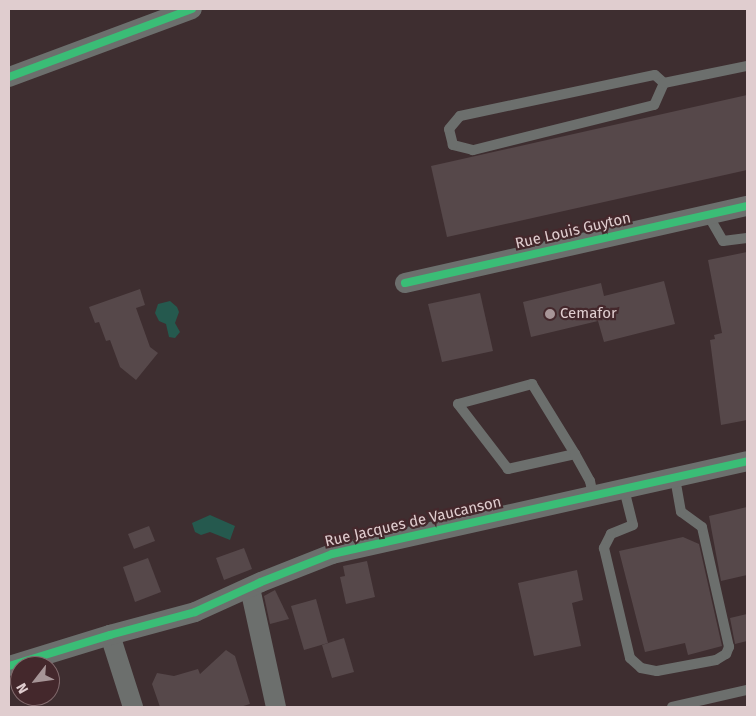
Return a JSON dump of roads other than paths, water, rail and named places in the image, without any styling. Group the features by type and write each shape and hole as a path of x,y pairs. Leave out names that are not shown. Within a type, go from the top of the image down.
{"street":[{"path":"9,77 192,9"},
{"name":"Rue Louis Guyton","path":"405,283 747,206"},
{"name":"Rue Jacques de Vaucanson","path":"9,666 110,635 195,612 332,554 747,461"},
{"path":"250,588 276,707"},
{"path":"110,635 132,707"}],"lane":[{"path":"664,83 747,66"},
{"path":"655,75 664,83 654,105 473,150 453,145 449,129 460,116 655,75"},
{"path":"708,214 722,242 747,238"},
{"path":"575,454 508,469 458,404 532,384 575,454 590,481 593,495"},
{"path":"624,489 633,525 611,534 604,548 630,658 641,668 657,670 716,660 726,654 729,647 702,527 681,512 675,477"},
{"path":"672,707 747,690"}],"place":[{"name":"Cemafor","path":"550,314"}]}
